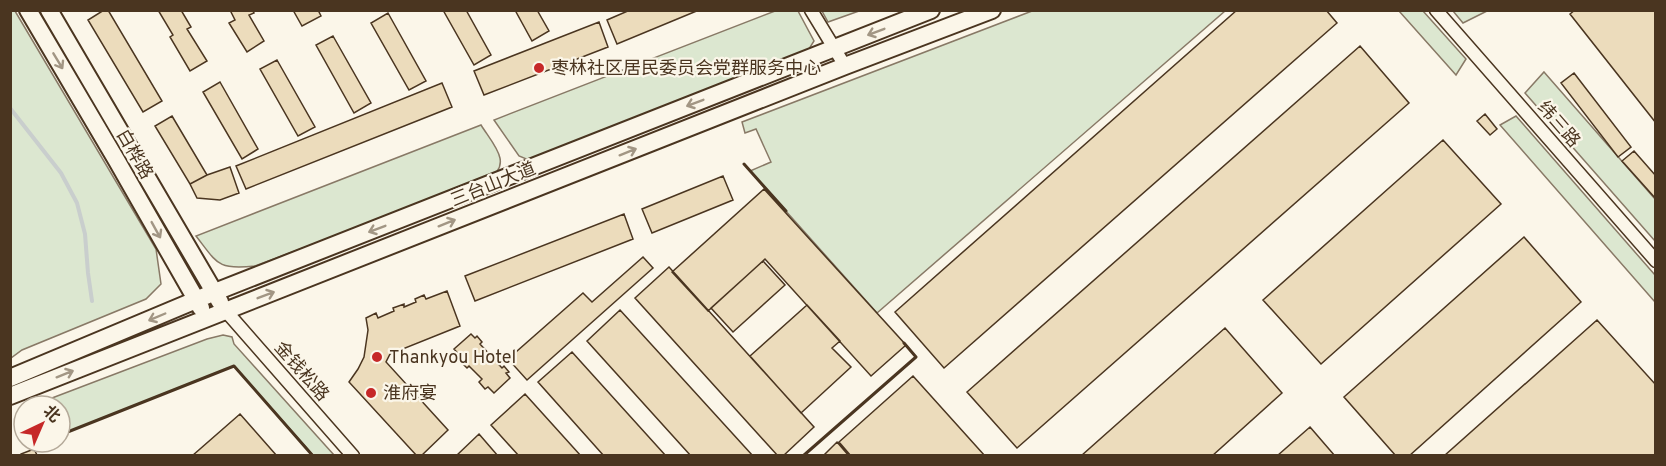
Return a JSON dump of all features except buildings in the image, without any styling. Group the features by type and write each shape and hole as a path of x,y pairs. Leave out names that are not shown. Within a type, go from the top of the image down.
{"main road":[{"name":"白桦路","path":"28,10 206,318"},
{"name":"白桦路","path":"49,10 225,310"},
{"name":"三台山大道","path":"10,378 215,292 931,10"},
{"name":"三台山大道","path":"10,396 992,10"}],"street":[{"path":"811,10 845,66"},
{"name":"纬三路","path":"1436,10 1656,261"},
{"name":"金钱松路","path":"225,310 353,456"}],"green space":[{"path":"1453,10 1489,10 1463,23 1453,11"},
{"path":"10,11 15,11 156,249 161,284 146,299 22,350 11,358"},
{"path":"775,11 798,11 814,41 809,49 531,161 519,156 494,120"},
{"path":"822,11 859,11 828,22"},
{"path":"1032,11 1225,11 877,313 750,171 771,162 756,129 745,133 742,122"},
{"path":"1399,11 1423,11 1466,59 1456,75"},
{"path":"1544,72 1655,199 1655,241 1525,93"},
{"path":"1516,116 1655,275 1655,302 1500,125"},
{"path":"481,125 495,146 500,161 495,173 487,179 255,266 225,266 214,259 196,236"},
{"path":"223,335 232,337 234,344 334,455 313,455 234,366 72,430 72,394 63,394"}],"waterway":[{"path":"10,108 61,173 77,203 85,234 92,301"}],"wall":[{"path":"744,164 786,211"},
{"path":"803,456 916,357 904,343"},
{"path":"72,430 234,366 313,456"}],"place":[{"name":"枣林社区居民委员会党群服务中心","path":"539,68"},
{"name":"Thankyou Hotel","path":"377,357"},
{"name":"淮府宴","path":"371,393"}]}
